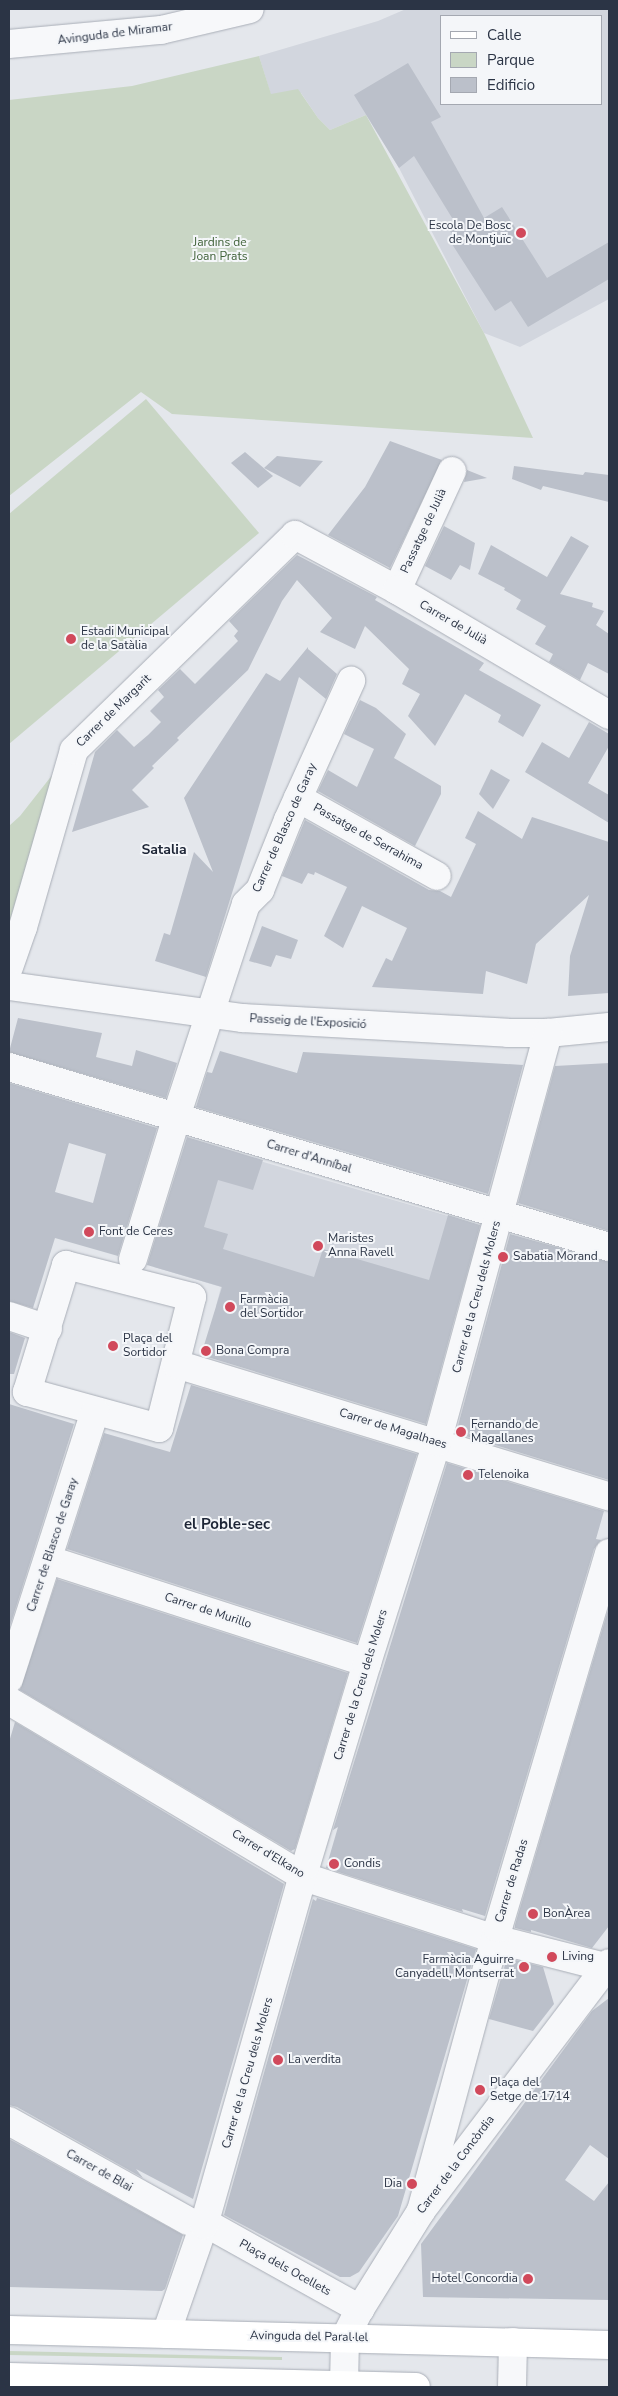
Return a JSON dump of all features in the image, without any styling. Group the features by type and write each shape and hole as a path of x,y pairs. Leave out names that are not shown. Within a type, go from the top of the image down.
{"main road":[{"name":"Avinguda del Paral·lel","path":"9,2330 609,2344"},
{"path":"9,2377 416,2387"}],"street":[{"name":"Avinguda de Miramar","path":"9,44 161,30 250,9"},
{"name":"Passatge de Julià","path":"397,590 452,472"},
{"name":"Carrer de Julià","path":"295,535 397,590 609,715"},
{"name":"Carrer de Margarit","path":"9,967 23,927 74,750 295,535"},
{"name":"Carrer de Blasco de Garay","path":"130,1269 174,1123 246,904 260,890 298,798 351,681"},
{"name":"Passatge de Serrahima","path":"298,798 437,876"},
{"name":"Passeig de l'Exposició","path":"9,986 211,1015 548,1033 609,1027"},
{"name":"Carrer de la Creu dels Molers","path":"166,2334 204,2225 367,1663 437,1442 548,1033"},
{"name":"Carrer d'Anníbal","path":"9,1067 174,1123 499,1214 609,1247"},
{"path":"66,1265 130,1269 192,1298 159,1428 27,1392 48,1329 66,1265"},
{"path":"9,1316 48,1329"},
{"name":"Carrer de Magalhaes","path":"176,1364 609,1496"},
{"name":"Carrer de Blasco de Garay","path":"9,1679 96,1411"},
{"name":"Carrer de Radas","path":"421,2211 495,1939 609,1553"},
{"name":"Carrer de Murillo","path":"49,1560 367,1663"},
{"name":"Carrer d'Elkano","path":"9,1700 304,1877 495,1939 608,1966"},
{"name":"Carrer de la Concòrdia","path":"344,2386 345,2338 360,2309 421,2211 608,1966"},
{"name":"Carrer de Blai","path":"9,2121 200,2224"},
{"name":"Plaça dels Ocellets","path":"200,2224 360,2309"},
{"path":"512,2387 513,2342"}],"shaded area":[{"name":"Escola De Bosc de Montjuïc","path":"406,9 609,9 609,299 520,347 484,333 399,168 366,115 330,130 318,118 301,93 271,95 259,56 378,21"},
{"name":"Maristes Anna Ravell","path":"192,1141 482,1226 453,1323 321,1338 216,1306 221,1287 154,1267"}],"green space":[{"name":"Jardins de Joan Prats","path":"259,56 271,94 298,89 318,118 330,130 366,115 484,333 533,438 172,414 141,392 9,496 9,100 132,86"},
{"name":"Estadi Municipal de la Satàlia","path":"146,399 259,533 9,744 9,514"},
{"path":"53,774 9,924 9,826 20,816"},
{"path":"9,2351 282,2357 282,2360 9,2355"}],"building":[{"path":"408,63 441,117 431,122 484,218 502,207 547,278 609,242 609,279 528,327 511,301 495,311 450,241 455,238 450,231 457,226 414,156 399,168 354,95"},
{"path":"390,441 442,460 390,568 328,535 365,487"},
{"path":"245,452 273,476 258,488 231,463"},
{"path":"277,456 323,461 300,487 264,468"},
{"path":"514,466 583,475 585,472 609,475 609,502 543,486 541,490 512,479"},
{"path":"467,470 487,478 464,482"},
{"path":"444,526 475,543 470,570 460,565 451,580 425,566"},
{"path":"571,536 589,546 560,594 593,603 592,607 604,611 596,625 609,634 609,674 588,663 580,680 549,662 553,654 535,644 546,626 516,609 521,600 504,590 505,588 478,574 491,545 547,577"},
{"path":"297,555 377,597 375,600 484,663 479,670 541,705 523,737 498,722 501,715 465,694 435,746 408,716 420,694 402,684 409,669 365,626 355,649 320,632 332,618 297,580 282,601 248,670 177,738 179,740 152,766 154,768 132,790 149,807 72,832 95,752 117,730 134,747 148,735 161,722 150,711 164,697 158,690 180,669 195,684 238,641 234,636 238,631 229,621"},
{"path":"308,647 337,674 326,699 299,677 206,977 155,961 164,933 170,935 194,852 213,872 184,798 266,673 280,681"},
{"path":"360,700 376,708 406,734 394,758 441,786 441,794 415,846 318,791 328,770 357,787 374,749 344,734"},
{"path":"589,722 609,734 609,746 588,783 609,795 609,823 525,772 542,742 569,758"},
{"path":"491,769 510,780 493,809 479,794"},
{"path":"478,811 522,839 532,817 609,842 609,993 568,996 570,956 589,895 536,944 527,984 486,971 483,994 372,987 386,958 392,961 407,928 362,906 343,948 324,936 347,887 315,872 314,875 308,873 302,884 282,876 305,820 429,890 440,891 451,897 476,844 465,838"},
{"path":"262,926 298,940 291,959 276,955 271,967 249,961"},
{"path":"18,1018 102,1033 96,1057 132,1066 136,1050 177,1063 166,1098 9,1052"},
{"path":"220,1051 297,1073 303,1052 523,1065 488,1194 196,1107 207,1072 212,1073"},
{"path":"609,1063 609,1231 518,1203 555,1066"},
{"path":"9,1083 157,1128 118,1256 55,1238 33,1308 9,1301","holes":["69,1143 106,1154 93,1203 55,1192"]},
{"path":"187,1137 263,1160 253,1190 218,1180 204,1227 228,1234 223,1249 314,1277 323,1249 429,1280 448,1215 480,1225 426,1424 201,1355 222,1287 147,1265"},
{"path":"510,1234 609,1262 609,1480 456,1433"},
{"path":"9,1332 25,1338 14,1374 9,1374"},
{"path":"191,1385 417,1454 357,1643 67,1549 104,1433 170,1452"},
{"path":"9,1404 74,1424 9,1629"},
{"path":"447,1463 604,1511 596,1539 601,1540 594,1549 485,1916 462,1909 463,1912 326,1868 338,1827 333,1830"},
{"path":"57,1579 348,1673 295,1849 291,1851 20,1690"},
{"path":"609,1607 609,1926 592,1948 531,1930 531,1932 515,1928 515,1925"},
{"path":"15,1722 284,1884 193,2199 136,2169 143,2178 17,2107 9,2105 9,1742"},
{"path":"317,1898 476,1949 398,2216 359,2272 350,2277 340,2277 224,2215 313,1899 316,1901"},
{"path":"507,1958 543,1967 554,2004 533,2031 489,2019"},
{"path":"609,1998 609,2159 590,2145 565,2180 594,2201 609,2182 609,2300 423,2297 421,2244 592,2011"},
{"path":"9,2139 183,2235 165,2289 162,2291 9,2287"}],"place":[{"name":"Escola De Bosc de Montjuïc","path":"521,233"},
{"name":"Estadi Municipal de la Satàlia","path":"71,639"},
{"name":"Font de Ceres","path":"89,1232"},
{"name":"Maristes Anna Ravell","path":"318,1246"},
{"name":"Sabatia Morand","path":"503,1257"},
{"name":"Farmàcia del Sortidor","path":"230,1307"},
{"name":"Plaça del Sortidor","path":"113,1346"},
{"name":"Bona Compra","path":"206,1351"},
{"name":"Fernando de Magallanes","path":"461,1432"},
{"name":"Telenoika","path":"468,1475"},
{"name":"Condis","path":"334,1864"},
{"name":"BonÀrea","path":"533,1914"},
{"name":"Living","path":"552,1957"},
{"name":"Farmàcia Aguirre Canyadell, Montserrat","path":"524,1967"},
{"name":"La verdita","path":"278,2060"},
{"name":"Plaça del Setge de 1714","path":"480,2090"},
{"name":"Dia","path":"412,2184"},
{"name":"Hotel Concordia","path":"528,2279"}],"district":[{"name":"Satalia","path":"164,850"},
{"name":"el Poble-sec","path":"227,1525"}]}
